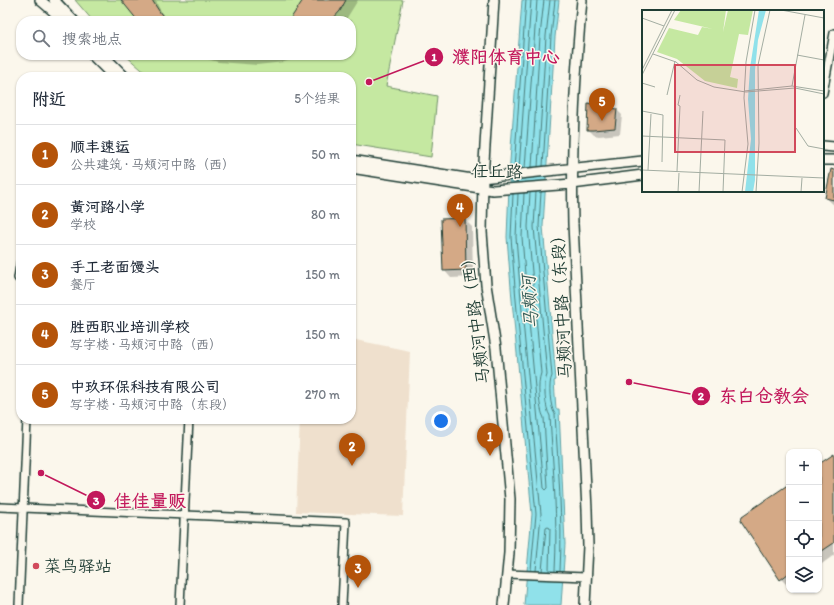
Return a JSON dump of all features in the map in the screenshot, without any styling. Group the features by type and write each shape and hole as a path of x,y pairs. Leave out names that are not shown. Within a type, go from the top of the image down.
{"street":[{"path":"40,0 58,16"},
{"path":"54,0 69,16"},
{"name":"马颊河中路（西）","path":"494,0 482,189 482,232 484,265 496,348 510,499 509,553 512,574 504,605"},
{"name":"马颊河中路（东段）","path":"582,0 574,122 572,184 587,510 585,605"},
{"path":"824,88 834,33"},
{"path":"97,60 109,72"},
{"path":"108,60 120,72"},
{"path":"824,146 834,147"},
{"name":"任丘路","path":"356,161 472,179 642,161"},
{"name":"任丘路","path":"356,169 493,190 572,184 642,175"},
{"path":"19,605 27,424"},
{"path":"180,605 189,424"},
{"path":"0,506 346,522 342,605"},
{"path":"512,574 586,577"}],"shaded area":[{"path":"356,340 410,351 403,516 296,512 300,424 356,424"}],"green space":[{"path":"75,0 403,0 386,86 437,96 431,157 356,145 356,72 144,72 131,60 356,60 356,16 89,16"}],"water":[{"name":"马颊河","path":"522,0 559,0 555,37 543,226 556,380 554,381 556,409 559,409 565,544 561,605 524,605 532,514 507,237 510,161"}],"building":[{"path":"121,0 152,0 163,16 134,16"},
{"path":"303,0 346,0 336,16 292,16"},
{"path":"588,103 617,109 615,128 587,130"},
{"path":"831,169 834,170 834,200 825,198"},
{"path":"465,218 466,270 443,271 441,219"},
{"path":"834,454 834,543 822,551 822,485 822,462"},
{"path":"786,486 786,575 780,580 741,521 742,516"}],"place":[{"name":"濮阳体育中心","path":"369,82"},
{"name":"中玖环保科技有限公司","path":"602,121"},
{"name":"胜西职业培训学校","path":"460,227"},
{"name":"东白仓教会","path":"629,382"},
{"name":"顺丰速运","path":"490,456"},
{"name":"黄河路小学","path":"352,466"},
{"name":"佳佳量贩","path":"41,473"},
{"name":"菜鸟驿站","path":"36,566"},
{"name":"手工老面馒头","path":"358,588"}]}
